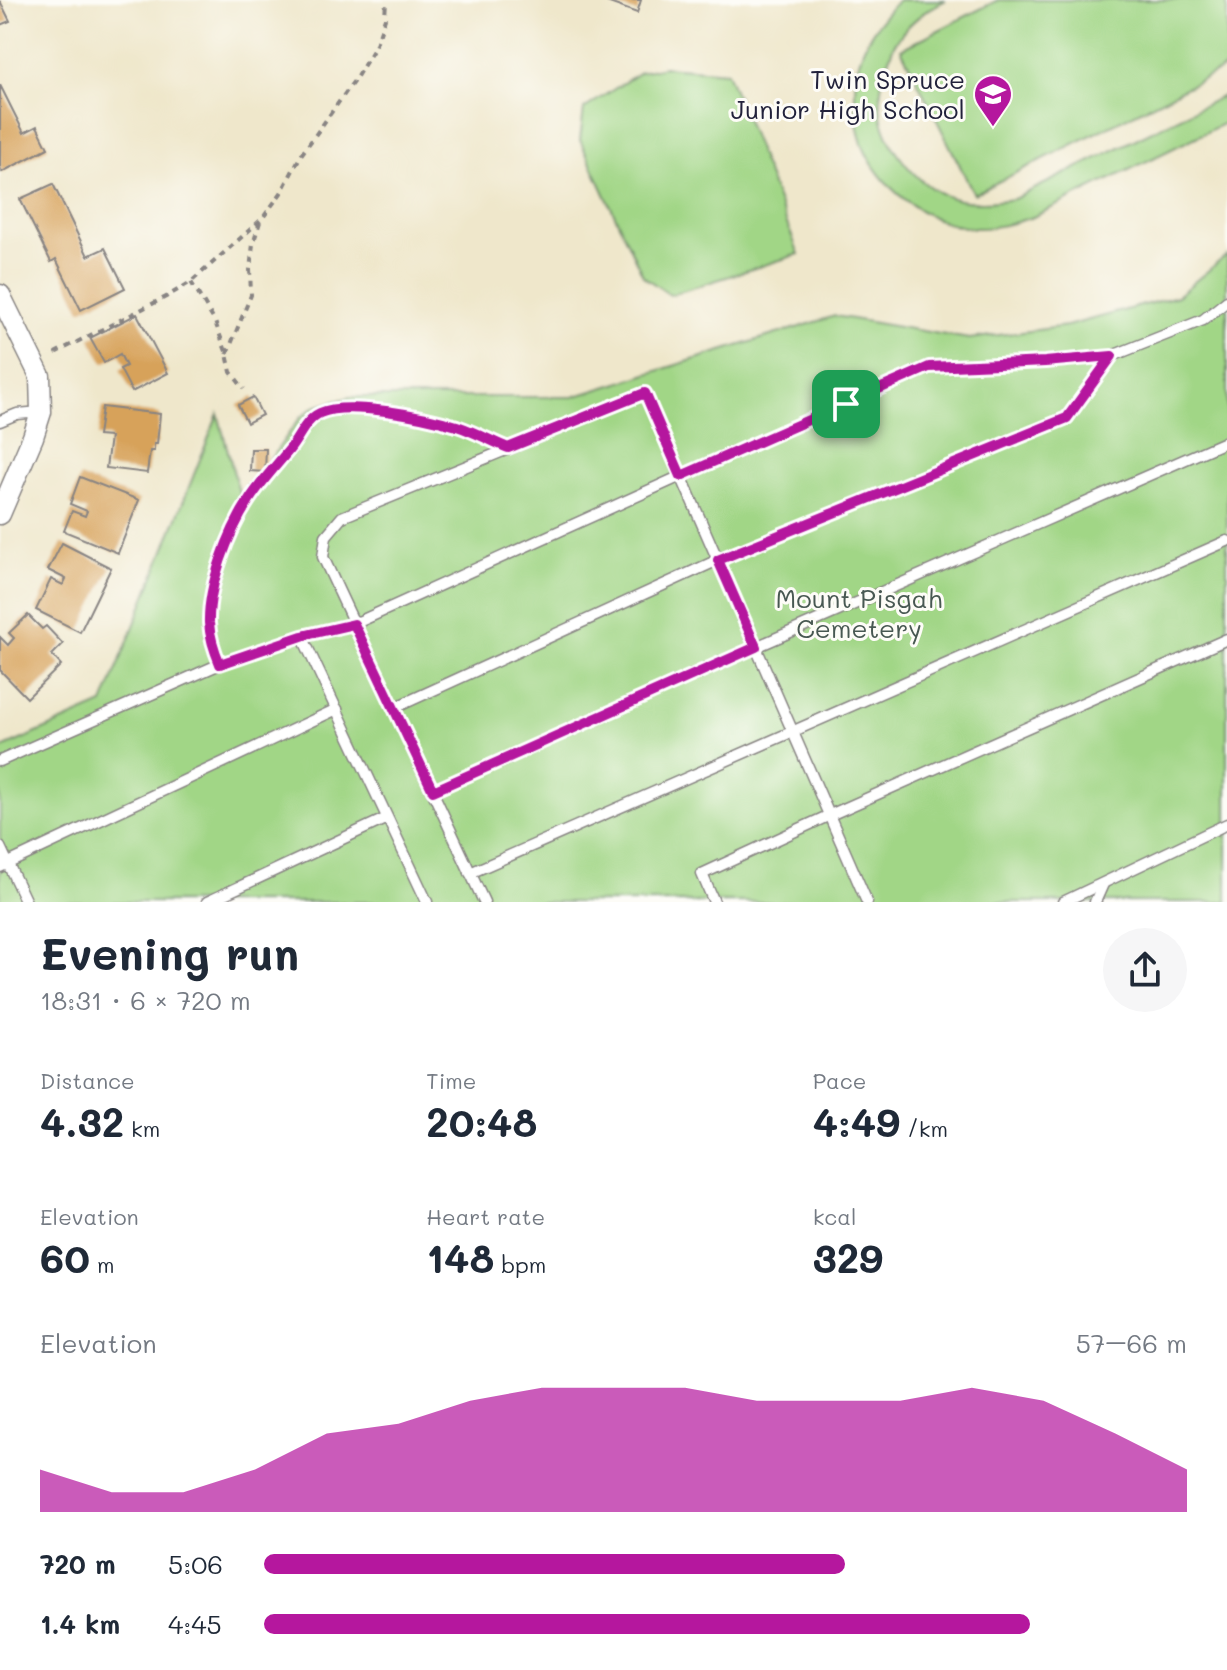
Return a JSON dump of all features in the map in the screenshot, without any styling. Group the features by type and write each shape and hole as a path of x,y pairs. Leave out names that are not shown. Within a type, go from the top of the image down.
{"street":[{"path":"0,295 40,376 41,412 0,514"}],"lane":[{"path":"0,761 220,664 302,636 354,624 929,367 1112,356 1203,320 1227,301"},
{"path":"394,708 718,560 1067,418 1112,356"},
{"path":"484,902 323,557 326,536 342,517 645,393 867,902"},
{"path":"220,664 213,646 209,614 223,555 249,501 310,419 321,412 346,408 409,415 460,427 508,448"},
{"path":"0,421 17,414 41,412"},
{"path":"433,791 1227,441"},
{"path":"470,873 1227,541"},
{"path":"302,636 427,902"},
{"path":"714,902 702,874 1227,639"},
{"path":"4,865 337,709"},
{"path":"207,902 387,818"},
{"path":"1063,902 1227,824"},
{"path":"0,847 4,865 26,902"},
{"path":"1095,902 1103,884"}],"path":[{"path":"55,353 191,282 262,219 281,193 301,155 375,47 385,18 386,0"},
{"path":"227,354 251,295 253,244 262,219"},
{"path":"191,282 215,322 231,372 244,389"}],"green space":[{"path":"898,0 946,0 913,21 895,44 882,82 882,118 903,161 926,184 952,198 983,202 1014,199 1227,94 1227,122 1033,217 981,228 940,220 910,204 885,181 866,153 859,132 855,95 861,54 880,21"},
{"path":"998,0 1227,0 1227,67 974,194 901,49"},
{"path":"665,67 727,72 799,254 670,295 643,276 580,140 584,109 640,72"},
{"name":"Mount Pisgah Cemetery","path":"1227,255 1227,902 0,902 0,749 103,704 218,414 241,500 300,418 314,407 350,397 573,397 835,316 969,339 1067,326 1177,296"}],"building":[{"path":"601,0 641,0 637,13"},
{"path":"0,1 10,21 0,25"},
{"path":"0,85 24,133 37,126 48,148 2,172 0,167"},
{"path":"53,184 88,256 105,248 125,288 81,310 56,259 51,262 20,199"},
{"path":"137,314 168,373 132,392 120,369 126,366 120,354 104,363 90,338"},
{"path":"253,397 262,415 247,423 238,405"},
{"path":"102,407 160,414 157,444 154,444 154,451 150,451 147,473 106,468 110,437 98,436"},
{"path":"251,449 266,449 265,472 250,471"},
{"path":"80,477 139,500 118,553 64,531 72,511 85,516 87,511 70,504"},
{"path":"62,543 111,568 80,632 36,610 51,579 63,585 66,579 48,570"},
{"path":"28,615 42,629 46,626 63,644 52,655 61,665 27,698 0,670 0,637 8,645 14,638 9,633"}],"place":[{"name":"Twin Spruce Junior High School","path":"993,128"}],"route":[{"path":"1112,356 1067,418 718,560 756,647 433,791 354,624 302,636 220,664 209,624 210,603 234,527 249,501 310,419 321,412 346,408 409,415 460,427 508,448 645,393 681,476 846,404 929,367 1112,356"}]}
